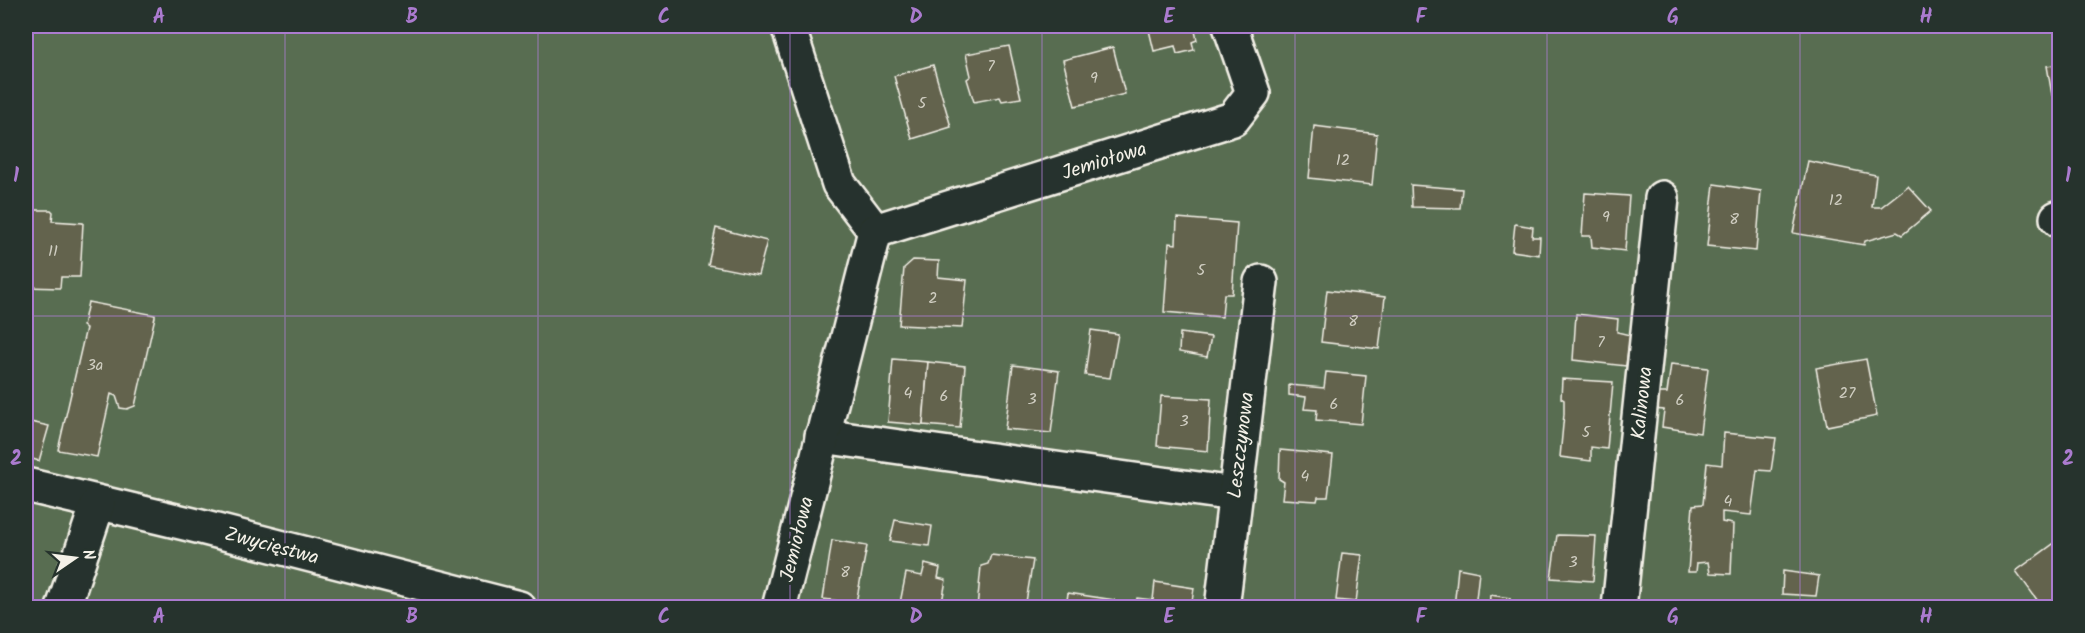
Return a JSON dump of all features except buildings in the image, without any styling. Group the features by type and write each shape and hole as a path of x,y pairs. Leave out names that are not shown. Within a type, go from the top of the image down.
{"street":[{"path":"788,26 839,184 875,231"},
{"name":"Jemiołowa","path":"779,608 875,231 1233,119 1253,93 1230,26"},
{"name":"Kalinowa","path":"1619,608 1662,198"},
{"name":"Leszczynowa","path":"1222,608 1261,282"},
{"path":"822,436 1234,494"},
{"name":"Zwycięstwa","path":"26,485 519,608"},
{"path":"63,608 98,503"}],"green space":[{"path":"26,26 2059,26 2059,607 26,607"}]}
